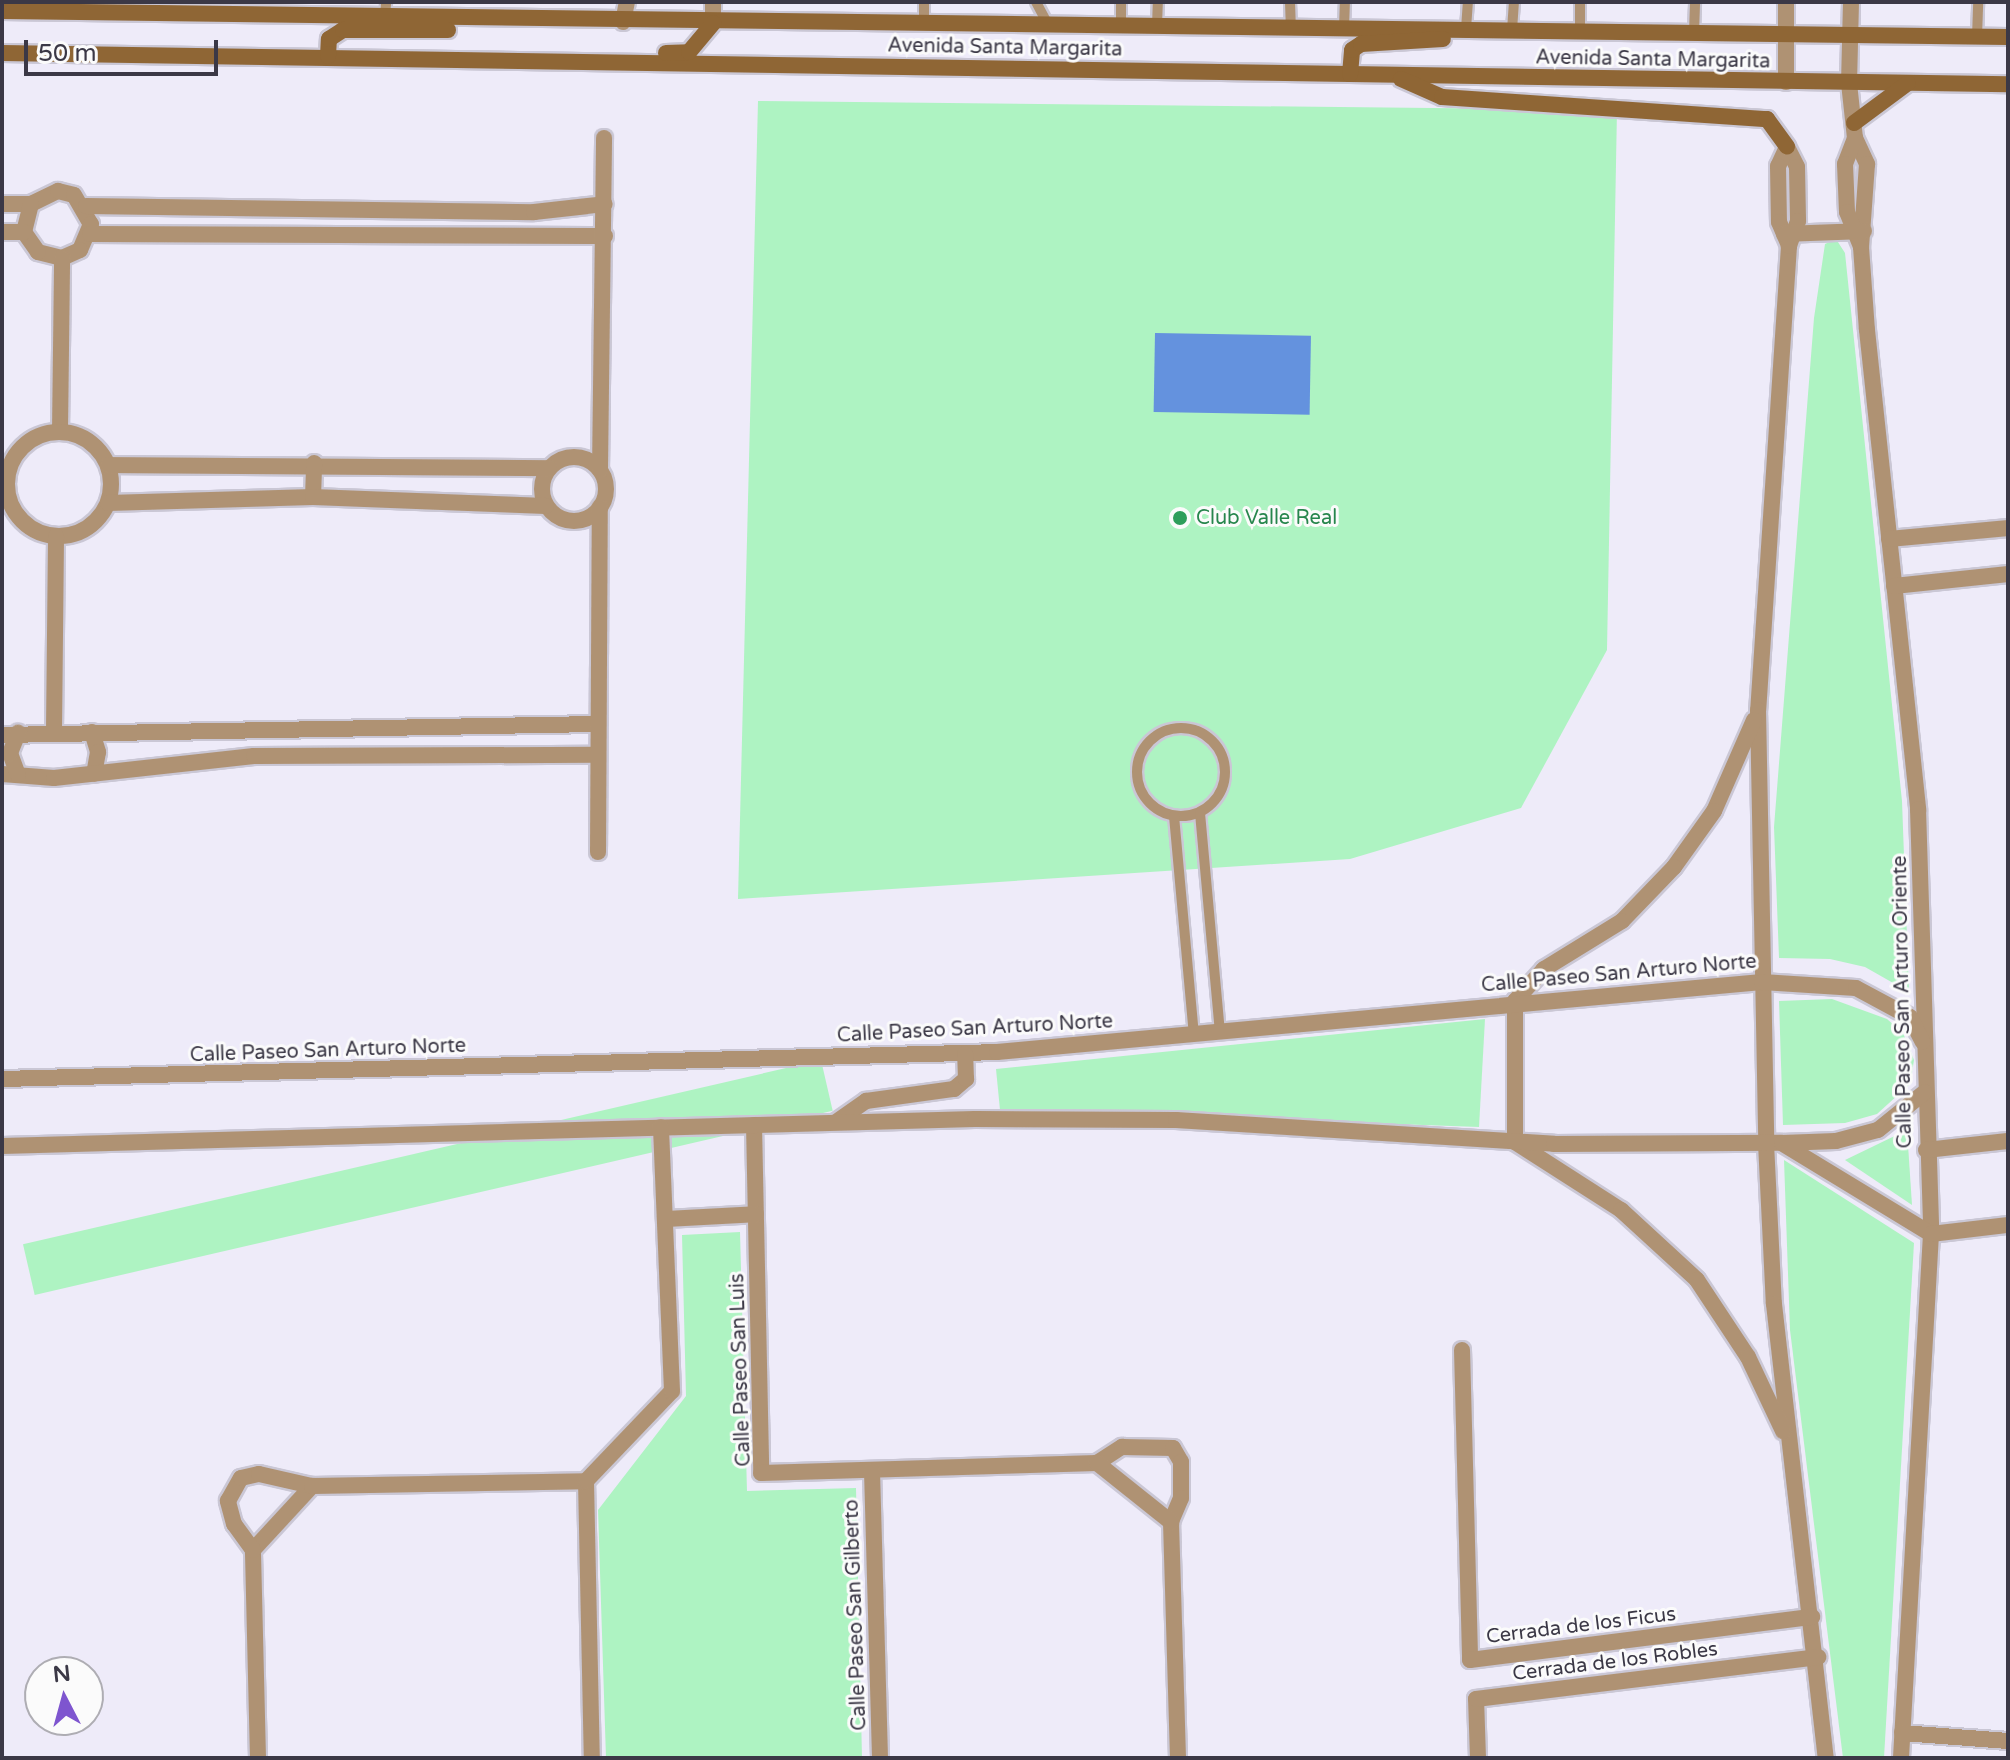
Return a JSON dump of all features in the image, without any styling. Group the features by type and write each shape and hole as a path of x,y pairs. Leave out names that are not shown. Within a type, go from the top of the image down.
{"main road":[{"name":"Avenida Santa Margarita","path":"2,11 330,9 386,10 489,21 1291,27 2008,37"},
{"path":"328,56 329,39 343,30 454,30 489,21"},
{"path":"557,61 689,52 713,23"},
{"path":"1350,74 1352,50 1361,44 1444,39 1466,29"},
{"name":"Avenida Santa Margarita","path":"2,53 2008,84"},
{"path":"1392,75 1442,97 1767,119 1787,147"},
{"path":"1855,130 1908,83"}],"street":[{"path":"623,22 627,2"},
{"path":"713,2 713,23"},
{"path":"1786,2 1786,82"},
{"name":"Calle Paseo San Arturo Oriente","path":"1851,2 1849,83 1855,130 1867,164 1860,237 1918,809 1926,1150 1931,1234 1901,1758"},
{"path":"598,852 595,724 600,507 605,495 600,470 604,138"},
{"path":"1787,147 1797,167 1789,238 1758,710 1762,982 1790,1447 1818,1657 1826,1758"},
{"path":"2,204 31,204 58,191 86,206 534,212 605,204"},
{"path":"31,204 24,232 38,252 62,258 80,250 90,234 86,206"},
{"path":"318,209 318,236"},
{"path":"2,232 24,232"},
{"path":"90,234 605,236"},
{"path":"1789,238 1860,237"},
{"path":"60,431 62,258"},
{"path":"60,431 98,447 108,465 108,503 88,528 56,536 38,532 6,504 6,464 22,446 60,431"},
{"path":"108,465 314,463 549,468 575,457 600,470"},
{"path":"313,497 314,463"},
{"path":"546,506 541,486 549,468"},
{"path":"108,503 313,497 546,506 572,521 600,507"},
{"path":"1889,539 2008,528"},
{"path":"54,730 56,536"},
{"path":"1894,586 2008,574"},
{"path":"1515,1142 1515,1001 1544,969 1622,921 1674,867 1714,811 1758,710"},
{"path":"595,724 92,732 54,730 10,734 10,774 94,774 300,756 595,755"},
{"path":"300,756 301,729"},
{"path":"92,732 98,752 94,774"},
{"name":"Calle Paseo San Arturo Norte","path":"2,1079 965,1054 1220,1034 1515,1001 1762,982 1856,988 1910,1017 1923,1042"},
{"path":"836,1122 866,1101 954,1089 966,1079 965,1054"},
{"path":"2,1146 836,1122 1176,1120 1515,1142 1774,1143 1836,1141 1878,1130 1925,1092"},
{"name":"Calle Paseo San Luis","path":"754,1125 761,1473 1097,1463 1122,1447 1173,1448 1181,1462 1181,1498 1171,1522 1178,1758"},
{"path":"592,1758 586,1481 672,1391 661,1127"},
{"path":"1926,1150 2008,1141"},
{"path":"1515,1142 1621,1210 1697,1280 1748,1357 1790,1447"},
{"path":"1774,1143 1931,1234 2008,1225"},
{"path":"665,1219 756,1214"},
{"name":"Cerrada de los Ficus","path":"1462,1350 1470,1660 1812,1617"},
{"path":"1097,1463 1171,1522"},
{"name":"Calle Paseo San Gilberto","path":"872,1471 880,1758"},
{"path":"258,1758 253,1550 234,1524 228,1501 241,1478 259,1474 312,1486 586,1481"},
{"path":"253,1550 312,1486"},
{"name":"Cerrada de los Robles","path":"1478,1758 1476,1699 1818,1657"},
{"path":"1902,1733 2008,1741"}],"lane":[{"path":"458,2 458,20"},
{"path":"924,2 924,24"},
{"path":"1036,2 1049,26"},
{"path":"1121,2 1121,26"},
{"path":"1157,26 1158,2"},
{"path":"1290,2 1291,27"},
{"path":"1344,28 1345,2"},
{"path":"1466,29 1468,2"},
{"path":"1512,30 1514,2"},
{"path":"1580,2 1580,31"},
{"path":"1694,33 1695,2"},
{"path":"1977,37 1978,2"},
{"path":"1186,727 1208,736 1222,754 1226,776 1218,798 1200,813 1174,816 1153,807 1139,789 1136,766 1145,744 1163,730 1186,727"},
{"path":"1200,813 1220,1034"},
{"path":"1174,816 1194,1036"}],"green space":[{"name":"Club Valle Real","path":"758,101 1617,110 1607,650 1521,808 1350,859 738,899"},
{"path":"1836,239 1845,253 1902,801 1909,992 1865,967 1830,959 1779,958 1774,827 1814,318 1825,244"},
{"path":"1832,999 1887,1019 1903,1033 1914,1060 1910,1084 1877,1114 1845,1123 1783,1125 1779,1001"},
{"path":"1485,1019 1479,1127 1000,1110 996,1069"},
{"path":"821,1060 833,1111 35,1295 23,1244"},
{"path":"1907,1130 1912,1205 1845,1160"},
{"path":"1784,1160 1914,1243 1884,1758 1843,1758 1790,1330"},
{"path":"740,1232 747,1491 856,1488 862,1758 606,1758 598,1510 686,1396 682,1235"}],"water":[{"path":"1155,333 1311,336 1310,415 1154,412"}],"place":[{"name":"Club Valle Real","path":"1180,518"}]}
